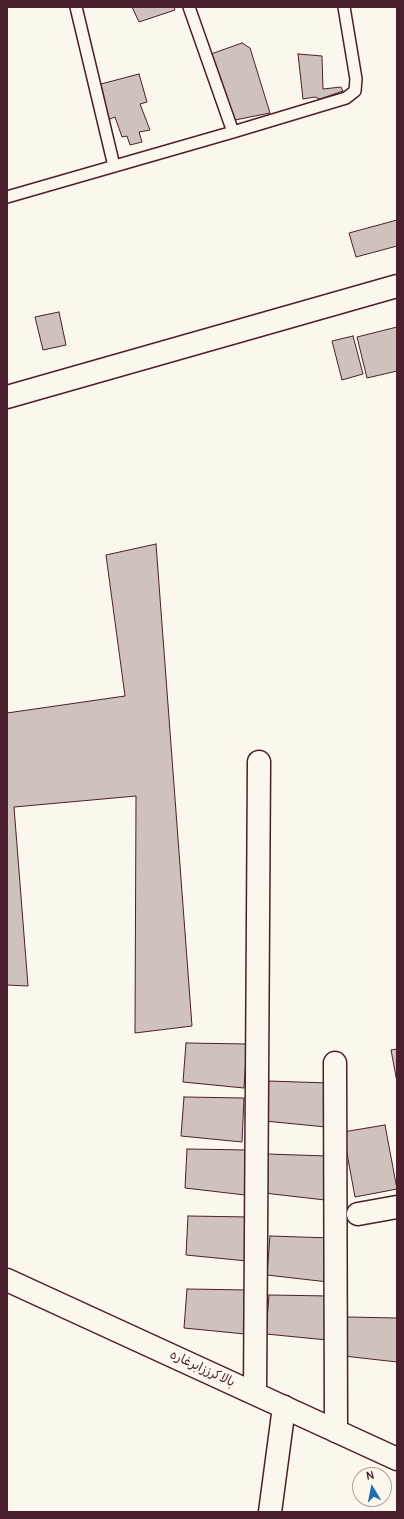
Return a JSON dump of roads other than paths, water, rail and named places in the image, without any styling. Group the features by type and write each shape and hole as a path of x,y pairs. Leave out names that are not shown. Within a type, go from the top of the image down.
{"street":[{"path":"7,398 397,286"},
{"path":"255,1393 259,762"},
{"path":"335,1062 336,1431"},
{"path":"358,1214 397,1207"},
{"name":"بالاکرززابرغاره","path":"7,1280 397,1458"},
{"path":"270,1512 284,1407"}],"lane":[{"path":"76,7 114,166"},
{"path":"189,7 233,132"},
{"path":"7,197 346,98 355,91 356,79 344,7"}]}
